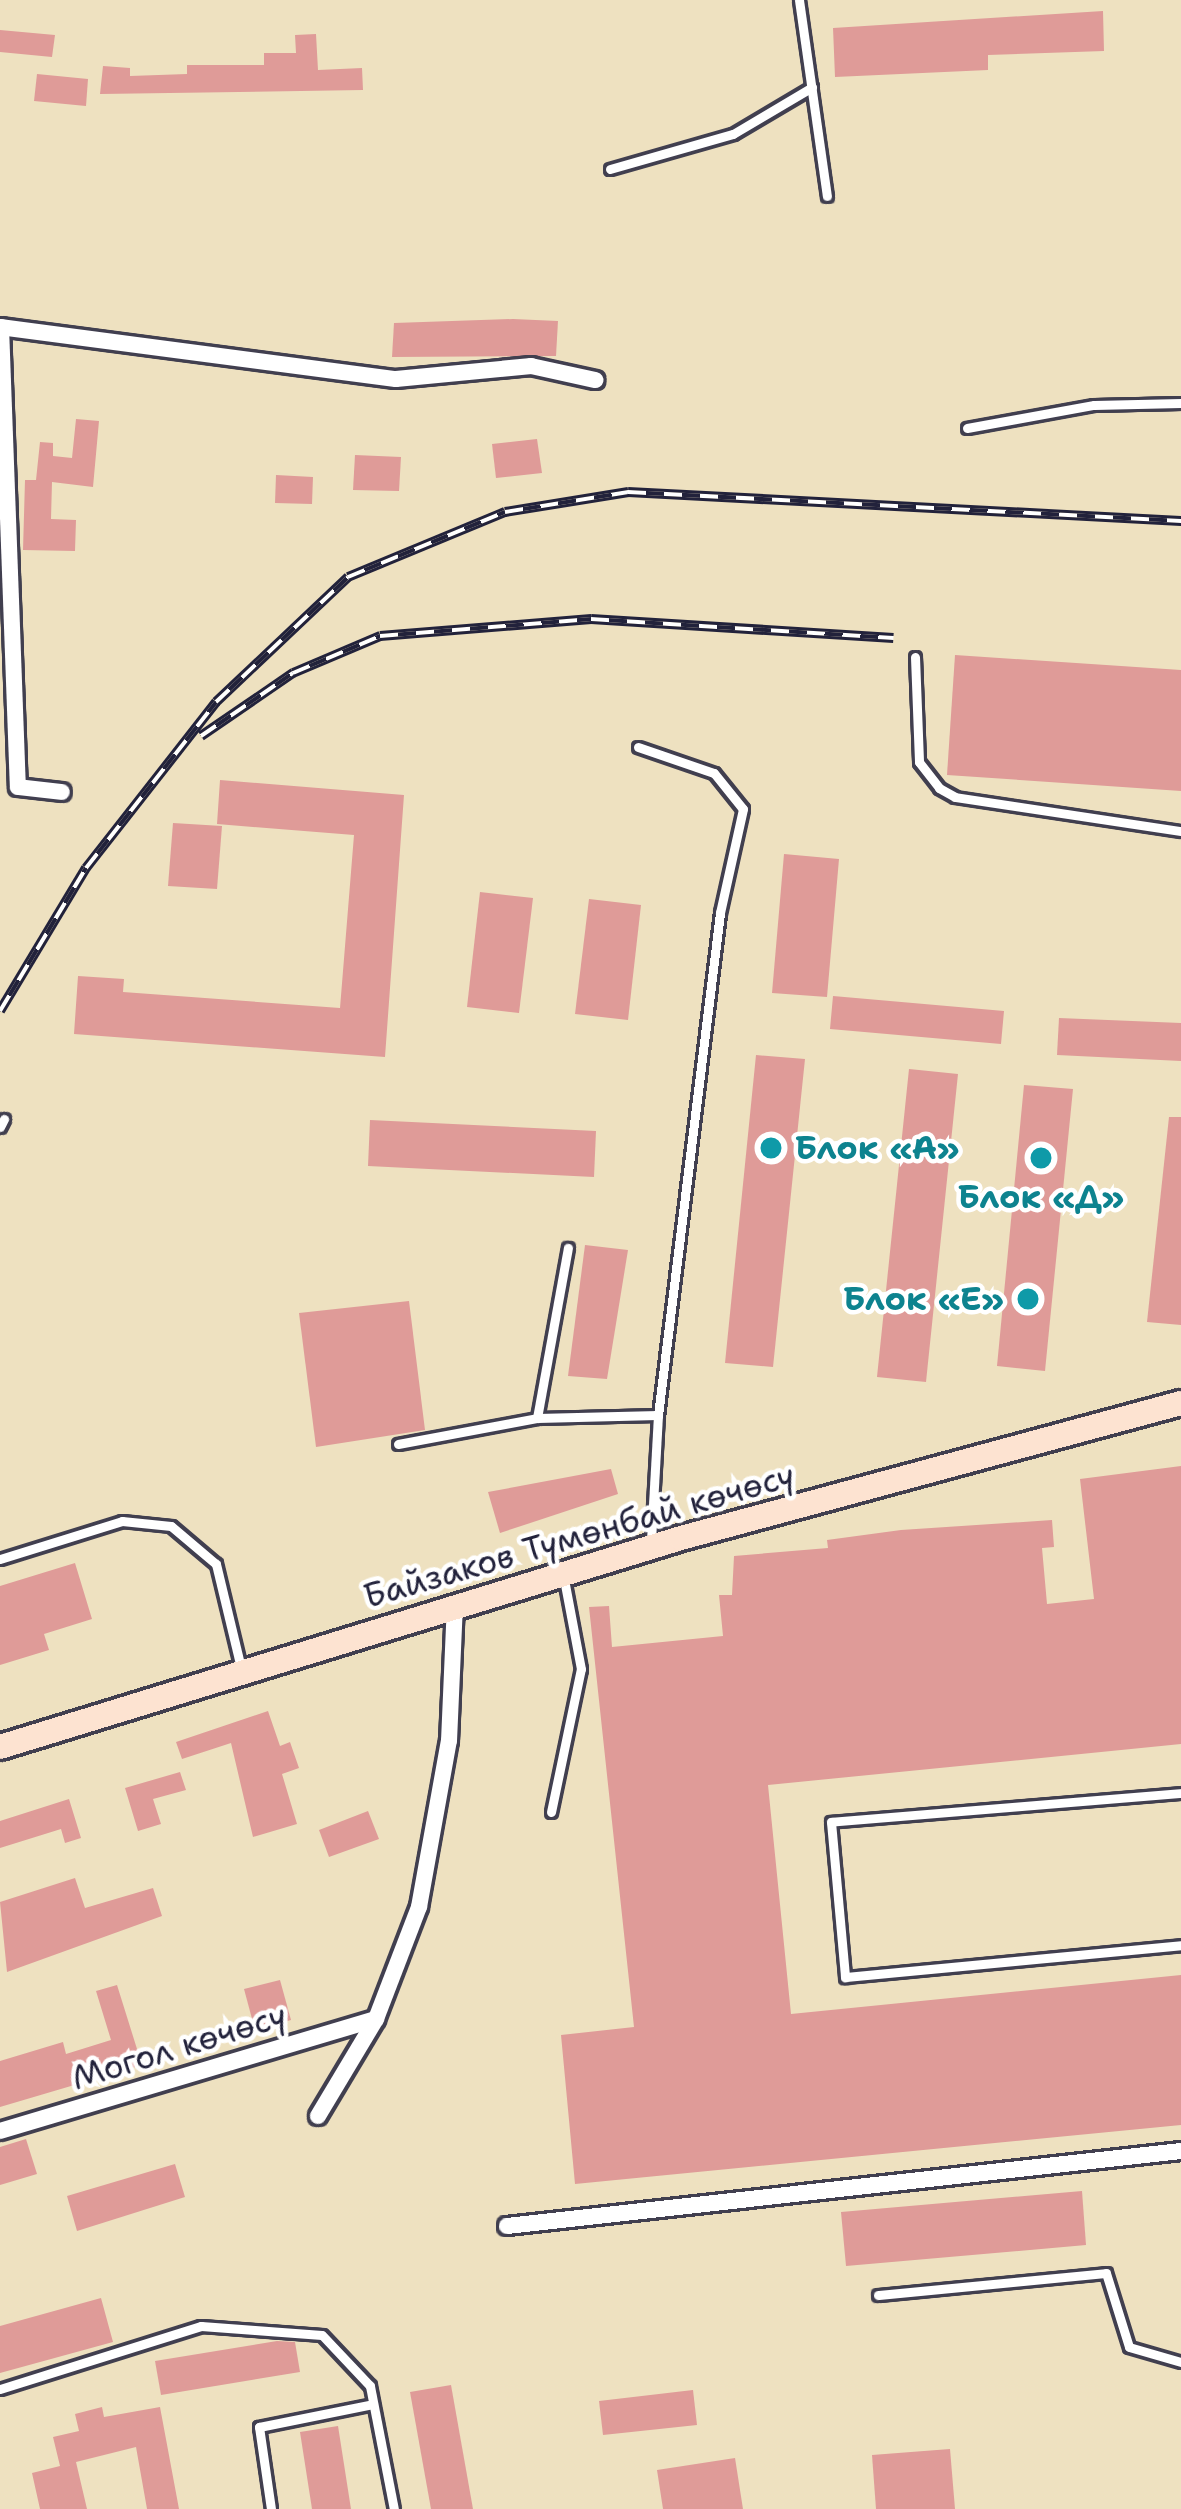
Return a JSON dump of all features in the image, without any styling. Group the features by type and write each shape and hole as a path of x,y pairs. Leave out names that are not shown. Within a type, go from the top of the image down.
{"main road":[{"name":"Байзаков Түмөнбай көчөсү","path":"0,1747 650,1547 1181,1403"}],"street":[{"path":"62,792 18,787 1,327 396,379 531,366 595,380"},
{"path":"318,2116 376,2019 419,1907 448,1741 455,1606"},
{"name":"Могол көчөсү","path":"0,2131 376,2019"},
{"path":"507,2226 1181,2151"}],"lane":[{"path":"799,0 827,196"},
{"path":"610,170 733,134 812,87"},
{"path":"967,428 1094,405 1181,403"},
{"path":"915,657 910,679 919,762 939,788 955,797 1181,831"},
{"path":"638,747 714,773 743,809 719,913 658,1415 650,1547"},
{"path":"536,1418 568,1248"},
{"path":"398,1444 536,1418 658,1415"},
{"path":"0,1559 122,1521 171,1526 216,1564 242,1672"},
{"path":"551,1812 581,1670 563,1574"},
{"path":"1181,1793 831,1822 845,1977 1181,1945"},
{"path":"878,2295 1106,2273 1129,2347 1181,2362"},
{"path":"0,2390 201,2326 290,2329 322,2335 370,2386 394,2509"},
{"path":"271,2509 259,2427 373,2404"}],"building":[{"path":"1103,11 1104,51 988,55 988,70 835,77 833,28"},
{"path":"0,30 55,35 52,57 0,52"},
{"path":"316,34 318,70 362,68 363,90 100,94 103,66 130,68 130,76 187,74 187,65 264,65 264,53 296,53 295,35"},
{"path":"37,74 88,79 86,106 34,101"},
{"path":"558,321 556,356 392,357 394,323"},
{"path":"76,419 99,421 93,487 52,482 51,519 76,520 75,551 23,550 25,480 36,480 40,442 53,443 53,456 72,458"},
{"path":"537,439 542,473 496,478 492,444"},
{"path":"355,455 401,457 399,491 353,490"},
{"path":"276,475 313,477 312,504 275,503"},
{"path":"955,655 1181,670 1181,791 947,775"},
{"path":"220,780 404,795 385,1057 74,1034 78,976 124,979 123,992 340,1008 354,835 217,824"},
{"path":"173,823 222,826 217,889 168,886"},
{"path":"784,854 839,859 827,997 772,993"},
{"path":"480,892 533,898 519,1013 467,1007"},
{"path":"589,899 641,905 628,1020 575,1014"},
{"path":"833,996 1004,1011 1001,1044 830,1029"},
{"path":"1059,1018 1181,1023 1181,1061 1057,1055"},
{"path":"756,1055 805,1059 773,1367 725,1363"},
{"path":"909,1069 958,1074 926,1382 877,1377"},
{"path":"1024,1085 1073,1089 1045,1371 997,1366"},
{"path":"1169,1117 1181,1117 1181,1325 1147,1322"},
{"path":"370,1120 596,1131 594,1177 368,1166"},
{"path":"585,1245 628,1250 607,1379 568,1376"},
{"path":"409,1301 425,1430 316,1447 299,1313"},
{"path":"1181,1466 1181,1744 768,1785 791,2014 1181,1975 1181,2125 575,2184 561,2035 634,2027 589,1607 609,1606 612,1647 723,1636 719,1595 732,1595 734,1556 828,1548 827,1540 901,1530 1052,1520 1054,1547 1042,1548 1047,1604 1094,1599 1080,1479"},
{"path":"611,1469 618,1494 500,1533 488,1492"},
{"path":"75,1563 92,1619 44,1634 49,1650 0,1665 0,1586"},
{"path":"268,1711 280,1746 290,1742 299,1768 282,1774 297,1824 253,1837 231,1743 182,1759 176,1742"},
{"path":"180,1772 186,1790 153,1799 161,1824 138,1831 125,1788"},
{"path":"69,1799 81,1838 65,1843 61,1829 0,1848 0,1821"},
{"path":"368,1811 379,1839 329,1857 319,1830"},
{"path":"75,1878 85,1908 153,1888 162,1916 7,1972 0,1902"},
{"path":"280,1980 291,2020 255,2030 244,1989"},
{"path":"117,1985 142,2065 0,2107 0,2061 63,2042 66,2054 111,2040 96,1991"},
{"path":"26,2139 37,2174 0,2185 0,2147"},
{"path":"175,2164 185,2197 77,2231 67,2196"},
{"path":"1082,2191 1086,2245 846,2266 841,2212"},
{"path":"101,2298 113,2342 0,2373 0,2326"},
{"path":"295,2342 300,2372 161,2395 155,2361"},
{"path":"451,2385 473,2509 431,2509 410,2392"},
{"path":"693,2390 697,2425 603,2435 599,2401"},
{"path":"102,2407 104,2417 160,2407 179,2509 147,2509 136,2447 76,2462 87,2509 40,2509 32,2473 60,2466 53,2437 79,2431 75,2414"},
{"path":"338,2426 351,2509 312,2509 300,2432"},
{"path":"950,2449 955,2509 876,2509 872,2455"},
{"path":"735,2458 743,2509 663,2509 657,2470"}],"railway":[{"path":"0,1011 86,868 216,702 348,577 505,512 628,492 1181,521"},
{"path":"201,736 293,673 380,636 591,619 893,638"}],"place":[{"name":"Блок «А»","path":"771,1148"},
{"name":"Блок «Д»","path":"1041,1158"},
{"name":"Блок «Е»","path":"1028,1299"}]}
